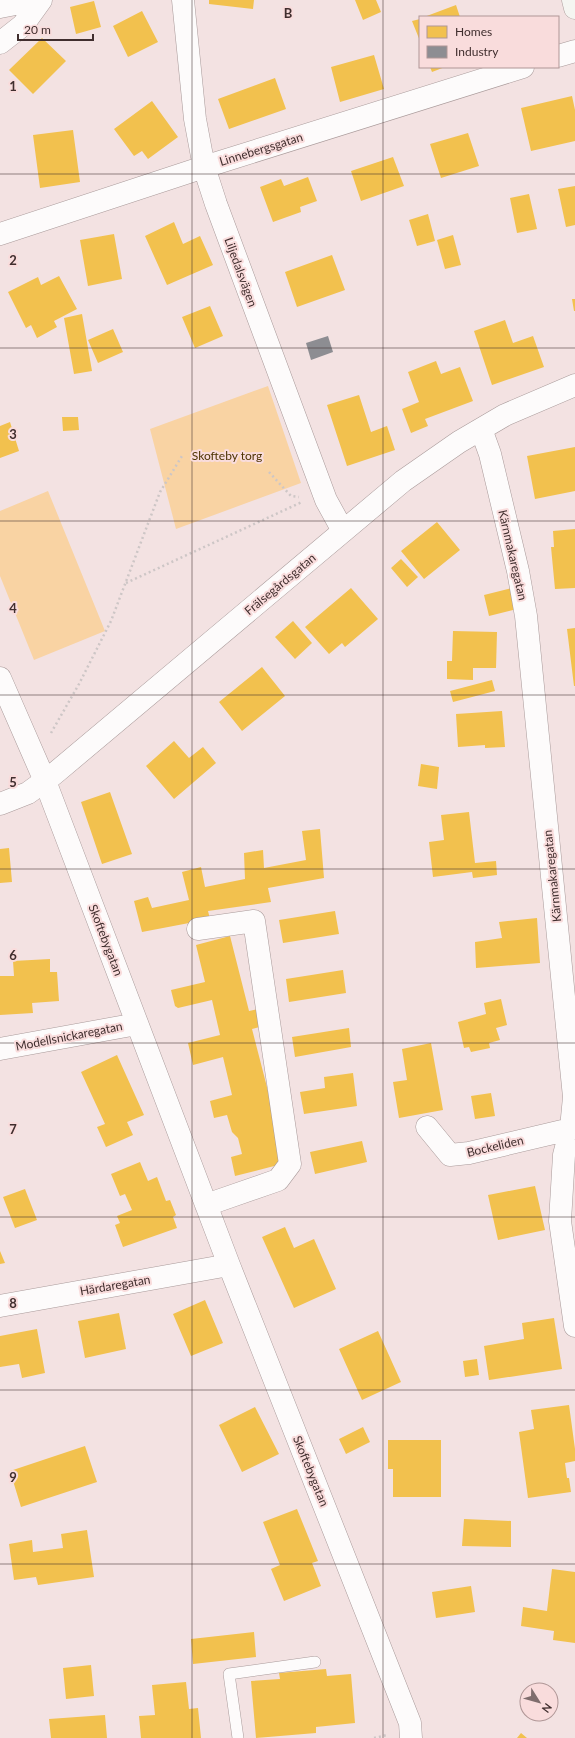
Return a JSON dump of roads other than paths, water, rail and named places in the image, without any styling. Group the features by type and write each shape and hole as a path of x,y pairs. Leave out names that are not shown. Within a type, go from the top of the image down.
{"street":[{"path":"0,7 36,0"},
{"path":"0,43 23,25 41,0"},
{"name":"Liljedalsvägen","path":"183,0 195,118 204,167 218,212 326,500 344,531"},
{"path":"573,0 575,8"},
{"path":"559,56 575,51"},
{"name":"Linnebergsgatan","path":"0,234 204,167 520,68"},
{"name":"Frälsegårdsgatan","path":"0,804 28,793 45,781 403,481 459,442 505,415 575,385"},
{"name":"Kärnmakaregatan","path":"481,430 493,470 518,571 526,616 574,1097 573,1128 564,1155 560,1221 575,1326"},
{"name":"Skoftebygatan","path":"0,678 45,781 206,1205 410,1723 411,1738"},
{"path":"198,929 254,921 290,1164 278,1180 206,1205"},
{"name":"Modellsnickaregatan","path":"0,1049 137,1024"},
{"name":"Bockeliden","path":"427,1127 450,1155 469,1153 573,1128"},
{"name":"Härdaregatan","path":"0,1306 229,1264"}],"lane":[{"path":"238,1738 229,1674 315,1662"}],"park label":[{"name":"Skofteby torg","path":"227,455"}]}
